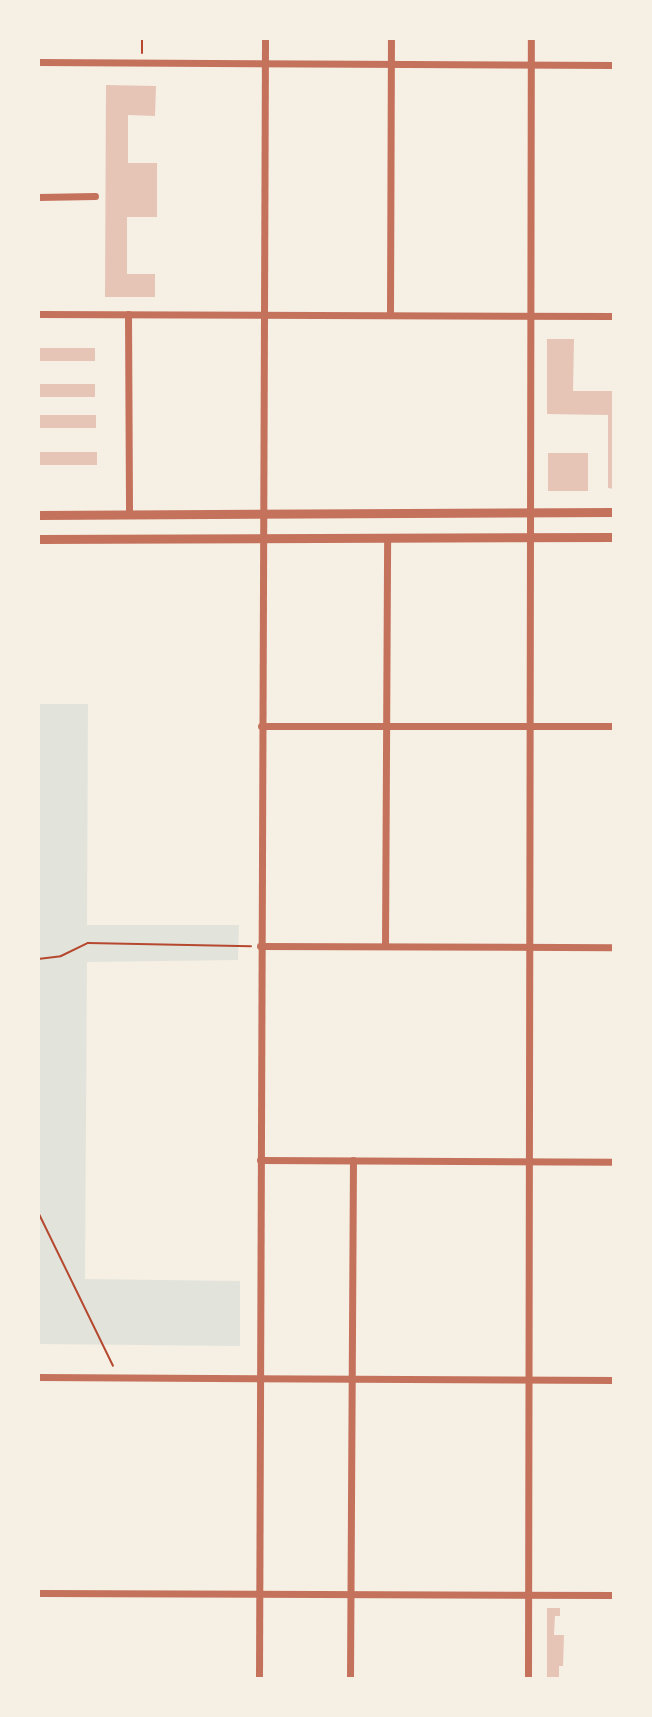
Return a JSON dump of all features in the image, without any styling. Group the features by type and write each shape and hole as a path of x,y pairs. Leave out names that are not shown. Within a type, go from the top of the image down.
{"street":[{"path":"259,1679 265,38"},
{"path":"390,315 391,38"},
{"path":"528,1679 531,38"},
{"path":"38,62 614,65"},
{"path":"38,197 95,196"},
{"path":"38,314 614,316"},
{"path":"128,314 129,514"},
{"path":"38,515 614,512"},
{"path":"38,539 614,537"},
{"path":"385,946 387,538"},
{"path":"261,726 614,726"},
{"path":"260,946 614,947"},
{"path":"260,1160 614,1162"},
{"path":"350,1679 353,1160"},
{"path":"38,1377 614,1380"},
{"path":"38,1593 614,1595"}],"path":[{"path":"142,38 142,63"},
{"path":"38,959 61,956 88,943 260,946"},
{"path":"38,1212 119,1378"}],"shaded area":[{"path":"38,704 88,704 87,925 239,925 238,960 87,962 85,1279 240,1281 240,1346 38,1344"}],"building":[{"path":"106,85 156,86 155,116 128,115 128,163 157,163 157,217 127,217 127,274 155,274 155,297 105,297"},
{"path":"547,339 574,339 573,391 614,391 614,489 608,488 608,415 547,414"},
{"path":"38,348 95,348 95,361 38,361"},
{"path":"38,384 95,384 95,397 38,397"},
{"path":"38,415 96,415 96,428 38,428"},
{"path":"38,452 97,452 97,465 38,465"},
{"path":"548,453 588,453 588,491 548,491"},
{"path":"547,1608 560,1608 560,1616 555,1616 554,1635 564,1635 563,1666 559,1666 559,1679 547,1679"}]}
